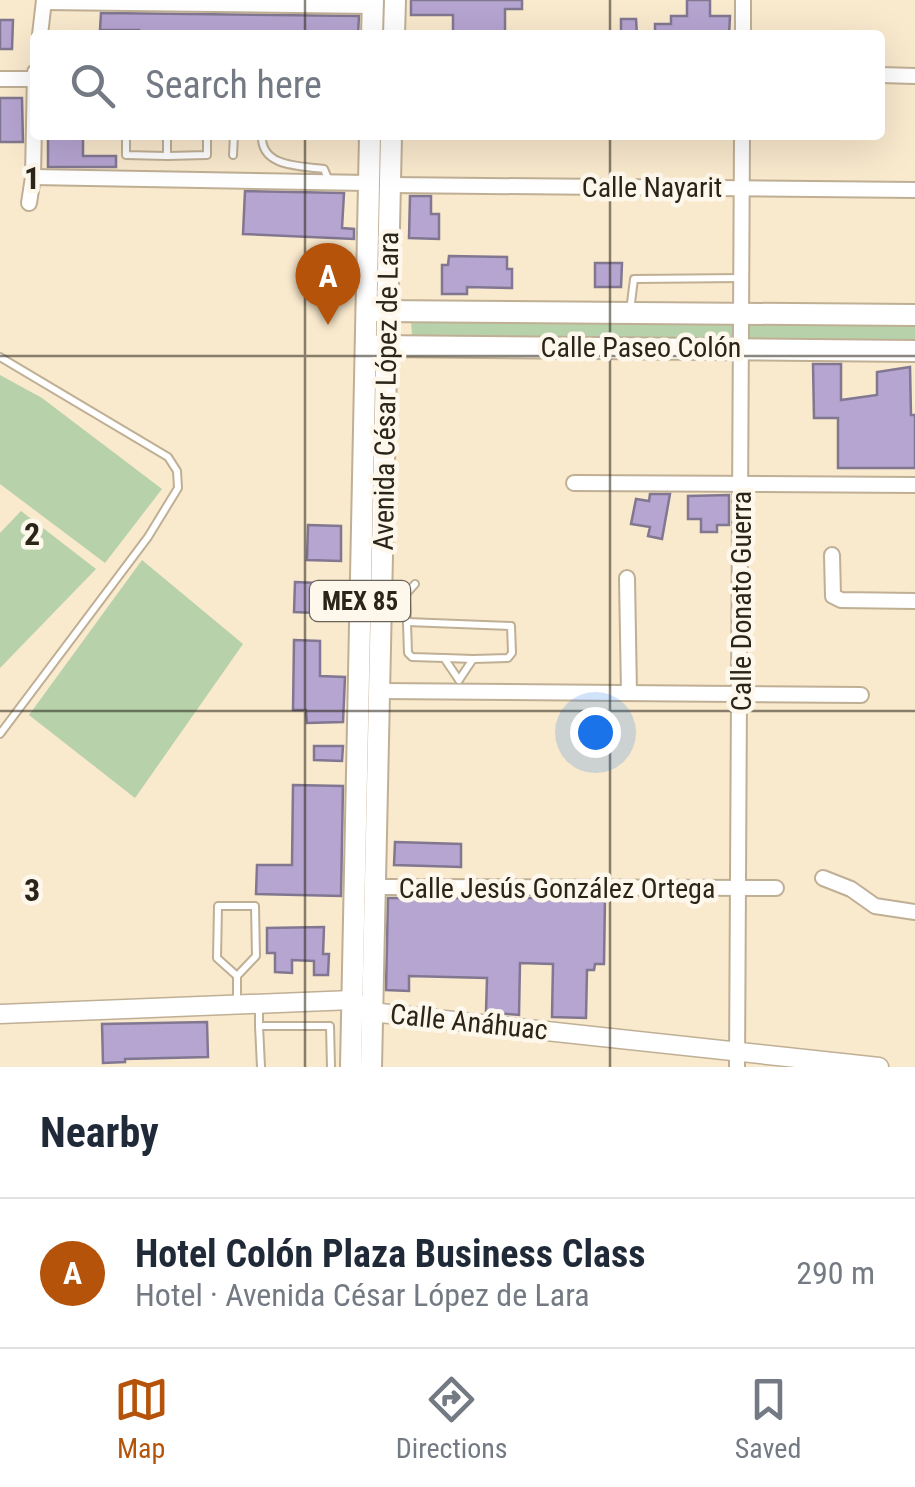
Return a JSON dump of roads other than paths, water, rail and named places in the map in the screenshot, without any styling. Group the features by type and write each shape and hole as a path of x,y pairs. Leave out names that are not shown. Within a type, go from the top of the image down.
{"main road":[{"path":"394,30 395,0"},
{"path":"372,30 373,3"},
{"name":"Avenida César López de Lara","path":"359,1065 371,1012 381,594 377,310 368,183 370,140"},
{"name":"Avenida César López de Lara","path":"377,310 391,140"},
{"name":"Calle Paseo Colón","path":"377,310 915,315"},
{"path":"415,346 406,337 405,324 422,311"},
{"name":"Avenida César López de Lara","path":"359,1065 352,1000 377,346"},
{"name":"Calle Paseo Colón","path":"377,346 915,351"}],"street":[{"path":"743,30 744,0"},
{"path":"41,30 44,1 373,3"},
{"path":"0,79 30,75"},
{"path":"885,75 915,76"},
{"path":"29,203 34,140"},
{"name":"Calle Donato Guerra","path":"737,1059 742,140"},
{"path":"34,176 368,183"},
{"name":"Calle Nayarit","path":"390,185 915,190"},
{"path":"574,483 915,484"},
{"path":"832,556 833,596 841,600 915,601"},
{"path":"627,578 629,693"},
{"path":"379,691 458,685 629,693 861,695"},
{"path":"824,878 851,888 876,906 915,912"},
{"name":"Calle Jesús González Ortega","path":"374,888 776,888"},
{"name":"Calle Anáhuac","path":"0,1014 352,1000 371,1012 737,1059 879,1067"}],"lane":[{"path":"126,140 126,155 167,156 207,156 207,140"},
{"path":"167,140 167,156"},
{"path":"233,155 234,140"},
{"path":"262,140 269,156 287,165 324,169 330,183"},
{"path":"630,312 634,279 742,278"},
{"path":"0,357 168,457 177,471 178,488 148,536 3,722 0,734"},
{"path":"407,622 511,626 512,653 508,658 412,657 406,644 406,594 415,584"},
{"path":"381,594 406,594"},
{"path":"444,658 458,685"},
{"path":"458,685 473,659"},
{"path":"237,976 217,958 218,906 255,906 256,956 237,976 238,1004"},
{"path":"259,1004 261,1067"},
{"path":"259,1026 330,1026 359,1065"}],"place":[{"name":"Hotel Colón Plaza Business Class","path":"328,325"}]}
